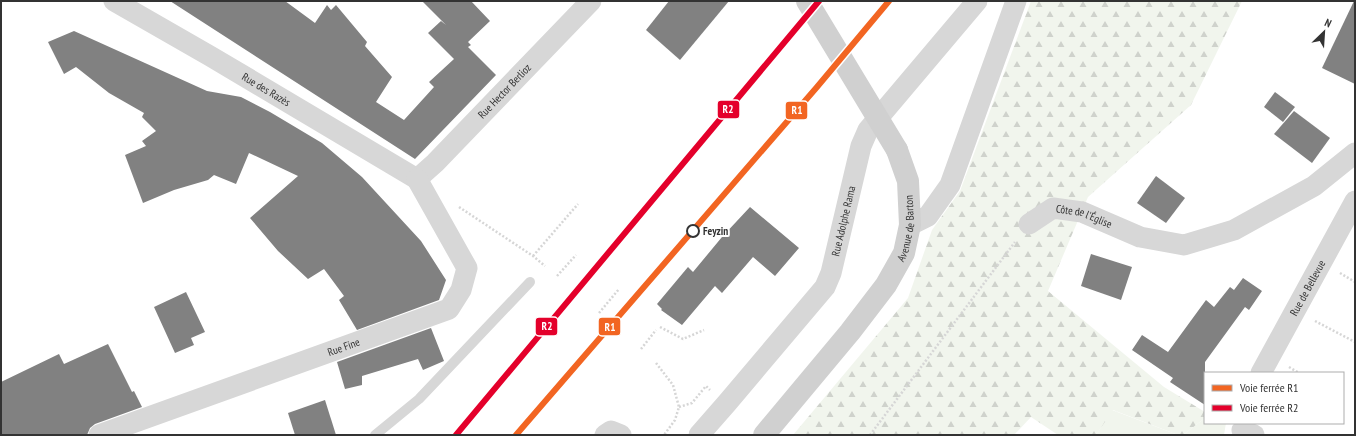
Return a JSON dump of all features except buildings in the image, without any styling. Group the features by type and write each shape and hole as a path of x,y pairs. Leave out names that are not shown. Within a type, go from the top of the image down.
{"street":[{"name":"Rue des Razès","path":"114,1 210,56 417,180"},
{"name":"Rue Hector Berlioz","path":"417,180 591,1"},
{"name":"Avenue de Barton","path":"764,435 850,332 886,285 904,253 910,225 908,181 897,150 807,1"},
{"name":"Rue Adolphe Rama","path":"699,435 824,287 831,273 861,146 868,130 977,1"},
{"path":"910,225 928,216 950,184 1016,1"},
{"name":"Côte de l'Église","path":"1029,224 1053,208 1082,212 1140,238 1184,246 1234,230 1314,186 1355,153"},
{"name":"Rue Fine","path":"99,435 449,309 461,290 467,268 417,180"},
{"name":"Rue de Bellevue","path":"1262,372 1355,203"},
{"path":"605,435 611,431 621,435"}],"lane":[{"path":"375,435 418,399 530,282"}],"path":[{"path":"534,256 578,204"},
{"path":"456,205 534,256 546,266"},
{"path":"870,435 1029,224"},
{"path":"557,276 576,254"},
{"path":"599,313 618,289"},
{"path":"1295,310 1355,342"},
{"path":"660,327 683,339 704,330"},
{"path":"641,349 656,330"},
{"path":"656,362 673,385 679,407 675,420 664,435"},
{"path":"679,407 692,403 706,386"}],"green space":[{"path":"1031,1 1242,1 1191,105 1088,197 1048,291 1164,387 1204,411 1204,419 1183,435 1178,435 1113,410 1096,435 1058,435 1031,417 1014,435 793,435 908,298 932,230 960,191"},
{"path":"1112,410 1178,435 1096,435"},
{"path":"1204,419 1204,424 1226,424 1224,435 1183,435"}],"rail line":[{"name":"R2","path":"456,435 819,1"},
{"name":"R1","path":"516,435 817,87 889,1"}],"place":[{"name":"Feyzin","path":"693,231"}]}
